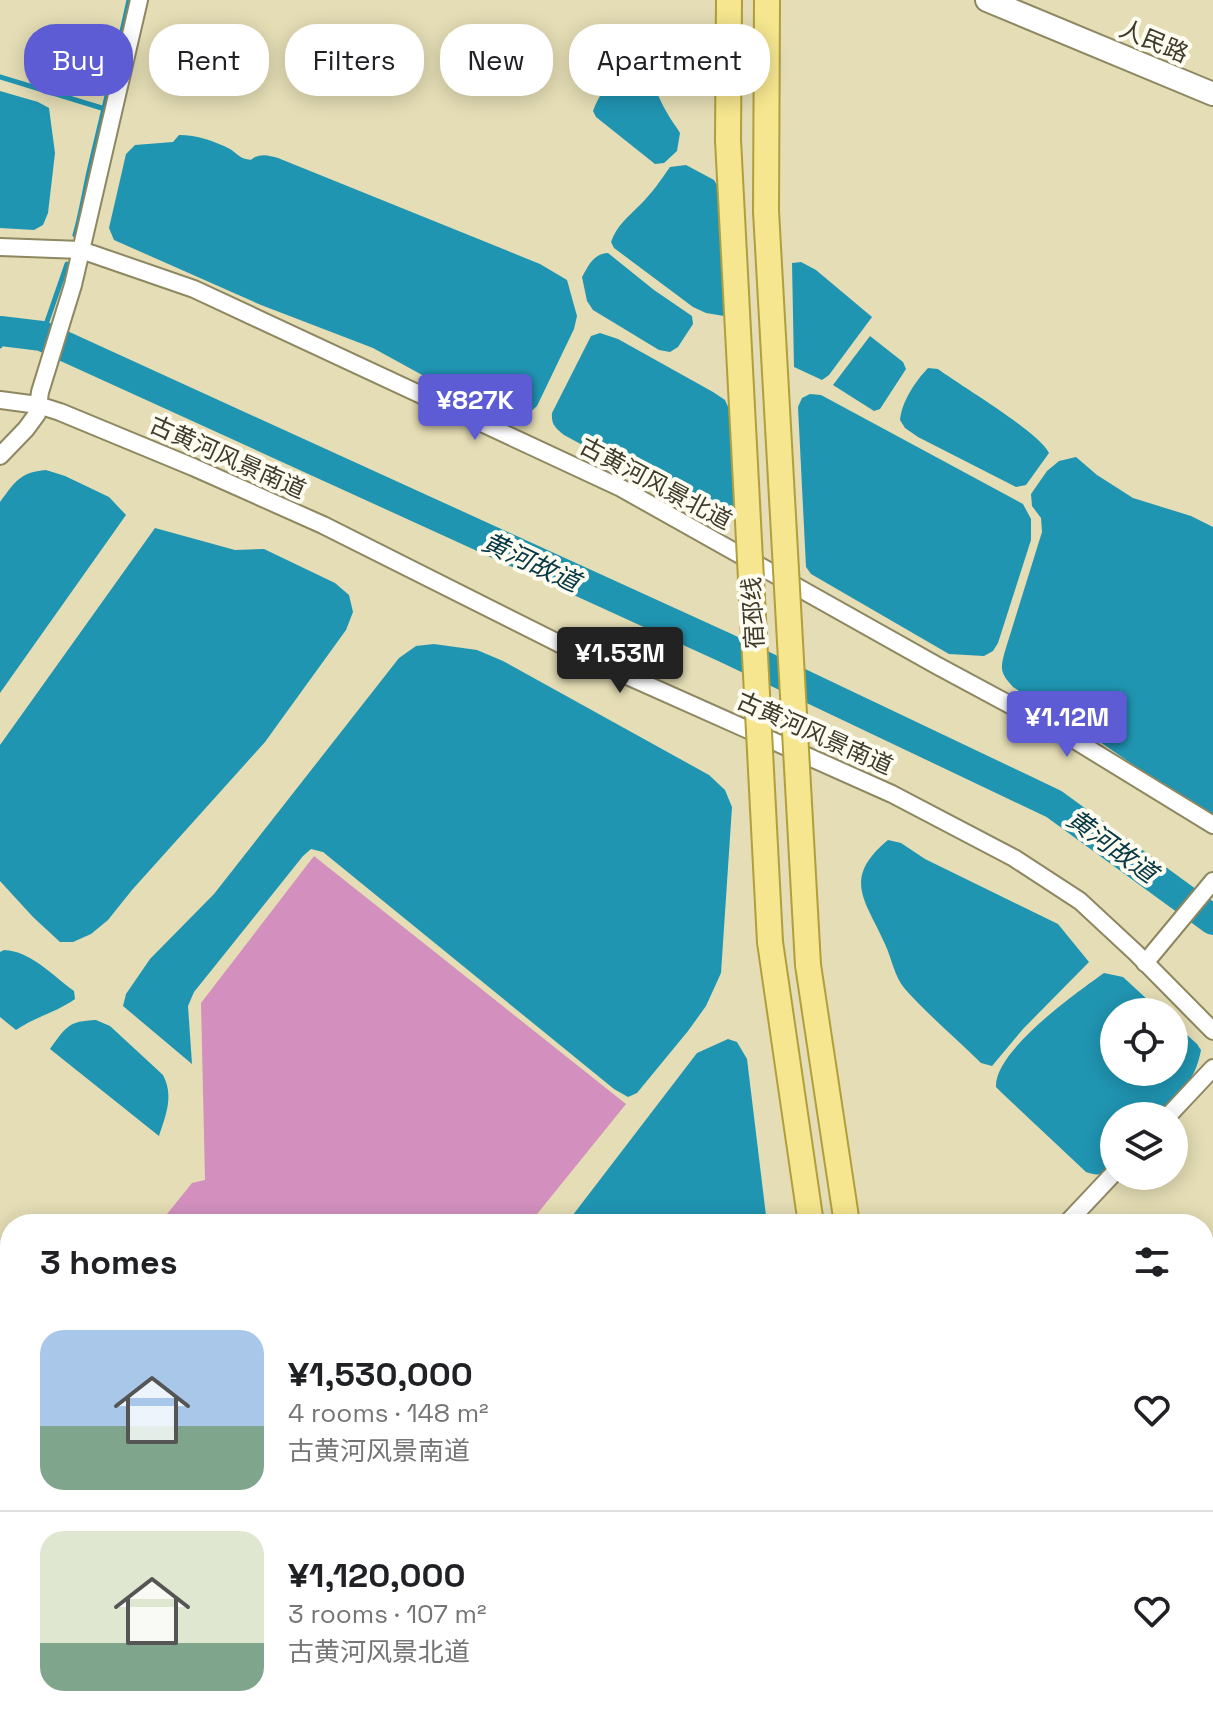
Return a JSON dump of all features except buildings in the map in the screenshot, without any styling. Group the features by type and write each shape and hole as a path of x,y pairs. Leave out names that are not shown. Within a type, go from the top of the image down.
{"main road":[{"name":"宿邳线","path":"729,0 728,140 770,942 810,1214"},
{"name":"宿邳线","path":"767,0 766,211 808,965 845,1214"}],"street":[{"path":"0,456 37,414 73,285 139,0"},
{"name":"人民路","path":"987,0 1213,94"},
{"name":"古黄河风景北道","path":"0,247 81,250 194,289 621,488 1068,736 1213,825"},
{"name":"古黄河风景南道","path":"0,400 39,398 60,412 309,519 596,662 892,794 1014,858 1080,901 1149,958 1213,1031"},
{"path":"1149,958 1213,881"},
{"path":"1181,1102 1213,1068"},
{"path":"1075,1214 1100,1188"}],"shaded area":[{"path":"314,856 626,1104 537,1214 167,1214 192,1183 205,1180 201,1003"}],"water":[{"path":"0,91 49,108 55,153 48,213 43,225 34,230 0,228"},
{"path":"600,96 658,96 680,133 677,151 664,163 655,164 596,117 593,111"},
{"path":"179,135 212,141 248,160 263,155 278,158 540,264 567,280 577,316 574,329 537,406 519,416 464,398 373,348 261,305 114,240 109,228 126,154 135,145 173,142"},
{"path":"686,165 714,180 722,193 727,308 724,316 693,307 614,248 611,242 620,226 670,167"},
{"path":"608,253 692,316 693,324 678,347 670,352 659,350 593,310 587,301 582,277 595,258"},
{"path":"801,262 816,270 872,317 822,380 794,367 792,263"},
{"path":"600,333 618,339 725,400 729,409 734,514 731,523 564,435 554,426 552,413 591,336"},
{"path":"870,336 903,362 906,369 880,409 874,411 833,385"},
{"path":"928,368 938,369 1016,422 1042,444 1049,453 1026,485 1016,487 905,428 900,420 903,406"},
{"path":"810,394 821,395 1023,504 1031,519 1031,540 993,651 984,656 949,654 811,574 806,567 798,407 802,398"},
{"path":"1076,457 1133,498 1191,516 1213,527 1213,820 1013,687 1003,674 1005,651 1042,532 1041,518 1032,506 1031,494 1047,471 1059,461"},
{"path":"46,470 109,497 126,515 0,693 0,502 19,479"},
{"path":"155,528 235,550 264,549 335,583 349,595 353,612 346,630 265,742 108,920 91,934 73,942 60,942 0,881 0,745"},
{"path":"434,644 477,650 503,661 709,775 725,790 732,807 721,973 706,1006 688,1031 637,1093 628,1097 614,1089 323,852 311,849 194,992 188,1006 192,1064 123,1006 126,994 150,959 214,894 399,658 416,646"},
{"path":"888,840 901,843 925,859 1058,924 1089,962 1023,1029 992,1066 981,1063 898,979 865,902 861,879 874,854"},
{"path":"14,951 41,965 74,991 75,999 16,1030 0,1017 0,952"},
{"path":"1104,973 1123,977 1146,998 1100,998 1100,1086 1186,1086 1172,1102 1100,1102 1098,1174 1086,1172 996,1087 999,1073 1008,1057 1057,1008"},
{"path":"96,1020 110,1026 163,1075 168,1098 159,1136 50,1049 68,1027"},
{"path":"1188,1036 1201,1050 1188,1083"},
{"path":"728,1039 737,1042 747,1059 766,1214 574,1214 697,1053"}],"waterway":[{"path":"75,235 129,0"},
{"path":"0,77 105,109"},
{"path":"42,336 67,264"},
{"name":"黄河故道","path":"0,331 42,336 726,648 1054,804 1213,920"},
{"path":"0,346 3,331"}]}
